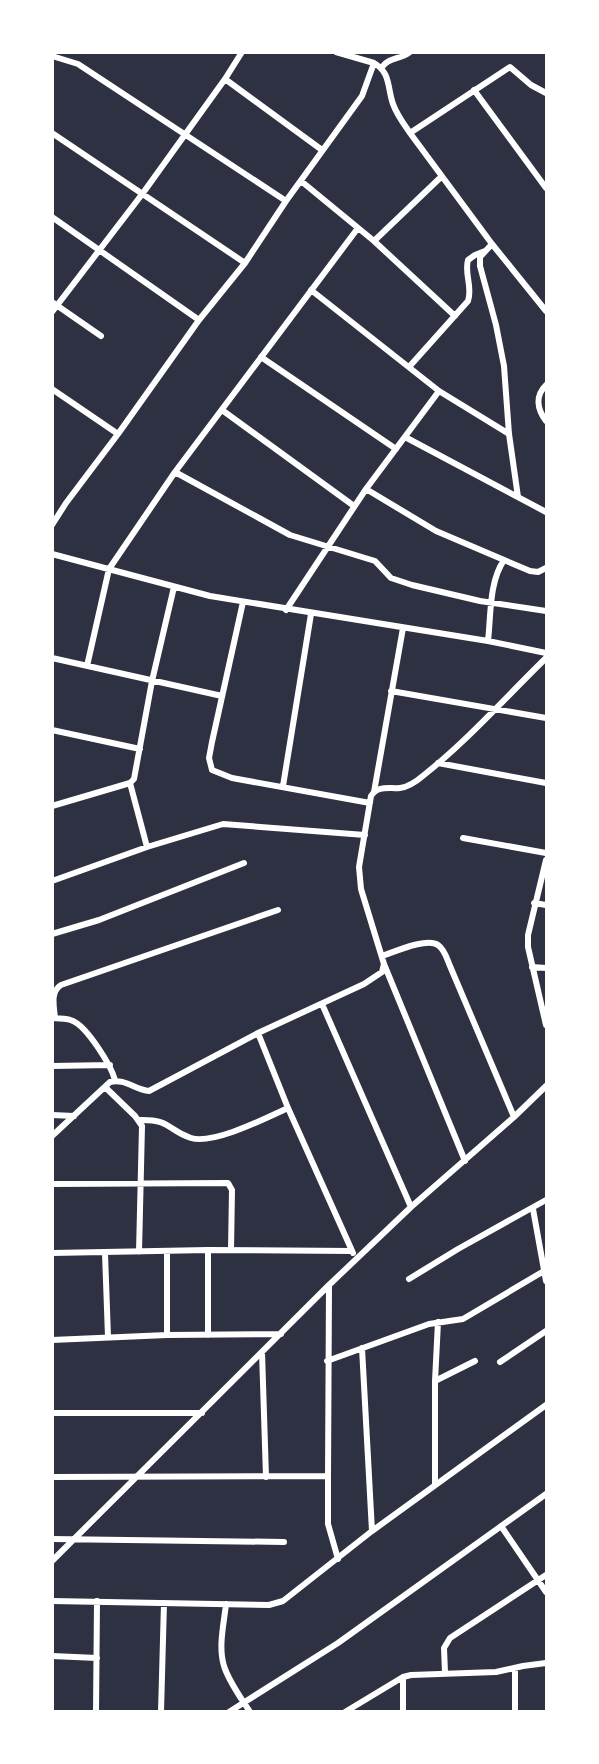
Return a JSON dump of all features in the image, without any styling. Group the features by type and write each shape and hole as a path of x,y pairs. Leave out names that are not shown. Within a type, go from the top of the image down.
{"street":[{"path":"52,312 55,304 143,193 242,52"},
{"path":"336,52 382,67 397,114 441,177 546,311"},
{"path":"382,67 387,61 402,58 410,52"},
{"path":"52,56 78,64 286,201"},
{"path":"52,525 199,320 245,263 286,201 362,96 374,63"},
{"path":"410,133 510,67 531,85 546,93"},
{"path":"225,79 322,150"},
{"path":"474,90 546,188"},
{"path":"52,133 245,263"},
{"path":"374,241 441,177"},
{"path":"301,181 374,241 455,316"},
{"path":"52,217 199,320"},
{"path":"87,666 109,569 175,472 358,228"},
{"path":"492,244 480,257 480,266 501,346 509,434 518,497"},
{"path":"409,367 470,298 468,260 485,251"},
{"path":"311,290 439,390 509,434"},
{"path":"55,304 101,336"},
{"path":"261,357 396,449"},
{"path":"546,385 538,397 538,405 546,421"},
{"path":"52,389 118,435"},
{"path":"286,610 354,506 439,390"},
{"path":"222,410 354,506"},
{"path":"405,437 546,512"},
{"path":"175,472 290,535 375,561 386,575 399,581 492,603 546,611"},
{"path":"366,489 436,531 530,571 538,572 546,567"},
{"path":"52,554 174,587 243,602 546,652"},
{"path":"488,641 496,576 504,560"},
{"path":"52,806 130,783 134,779 152,681 174,587"},
{"path":"243,602 209,758 212,770 232,778 370,803"},
{"path":"283,786 311,614"},
{"path":"403,628 359,867 362,889 383,960 465,1161"},
{"path":"52,658 222,696"},
{"path":"374,792 381,788 399,788 412,784 438,763 546,658"},
{"path":"391,691 546,718"},
{"path":"52,730 140,749"},
{"path":"438,763 546,783"},
{"path":"130,783 147,847"},
{"path":"52,880 147,847 223,825 237,824 365,835"},
{"path":"463,838 546,853"},
{"path":"546,860 528,935 528,947 546,1025"},
{"path":"52,934 99,920 244,863"},
{"path":"534,903 546,905"},
{"path":"115,1080 110,1065 76,1023 67,1019 54,1018 56,988 278,910"},
{"path":"383,960 420,943 439,945 514,1117"},
{"path":"52,1136 115,1080 149,1091 258,1033 378,976 384,969 383,960"},
{"path":"532,967 546,968"},
{"path":"322,1004 411,1207"},
{"path":"258,1033 288,1108 356,1260"},
{"path":"52,1066 110,1065"},
{"path":"52,1561 329,1285 411,1207 546,1086"},
{"path":"105,1087 139,1120 143,1136 139,1252"},
{"path":"139,1120 162,1121 190,1138 207,1140 288,1108"},
{"path":"52,1115 74,1116"},
{"path":"52,1184 224,1182 230,1184 232,1190 231,1250"},
{"path":"410,1279 458,1249 546,1200"},
{"path":"533,1209 546,1281"},
{"path":"52,1253 208,1250 352,1251"},
{"path":"208,1250 208,1335"},
{"path":"167,1252 167,1335"},
{"path":"105,1253 108,1337"},
{"path":"327,1361 414,1328 471,1316 544,1272"},
{"path":"329,1285 328,1524 338,1559"},
{"path":"435,1485 435,1381 438,1322"},
{"path":"500,1362 546,1331"},
{"path":"52,1340 167,1335 281,1334"},
{"path":"362,1348 372,1531"},
{"path":"262,1352 266,1477"},
{"path":"435,1381 475,1361"},
{"path":"52,1601 269,1605 284,1601 372,1531 546,1405"},
{"path":"52,1413 202,1413"},
{"path":"52,1477 328,1476"},
{"path":"229,1712 338,1643 546,1494"},
{"path":"501,1526 546,1592"},
{"path":"52,1539 284,1542"},
{"path":"445,1673 446,1641 546,1575"},
{"path":"96,1712 97,1601"},
{"path":"161,1712 164,1602"},
{"path":"226,1604 222,1639 224,1665 250,1712"},
{"path":"52,1656 97,1658"},
{"path":"345,1712 403,1677 417,1674 496,1672 546,1663"},
{"path":"515,1669 515,1712"},
{"path":"403,1677 403,1712"}]}
